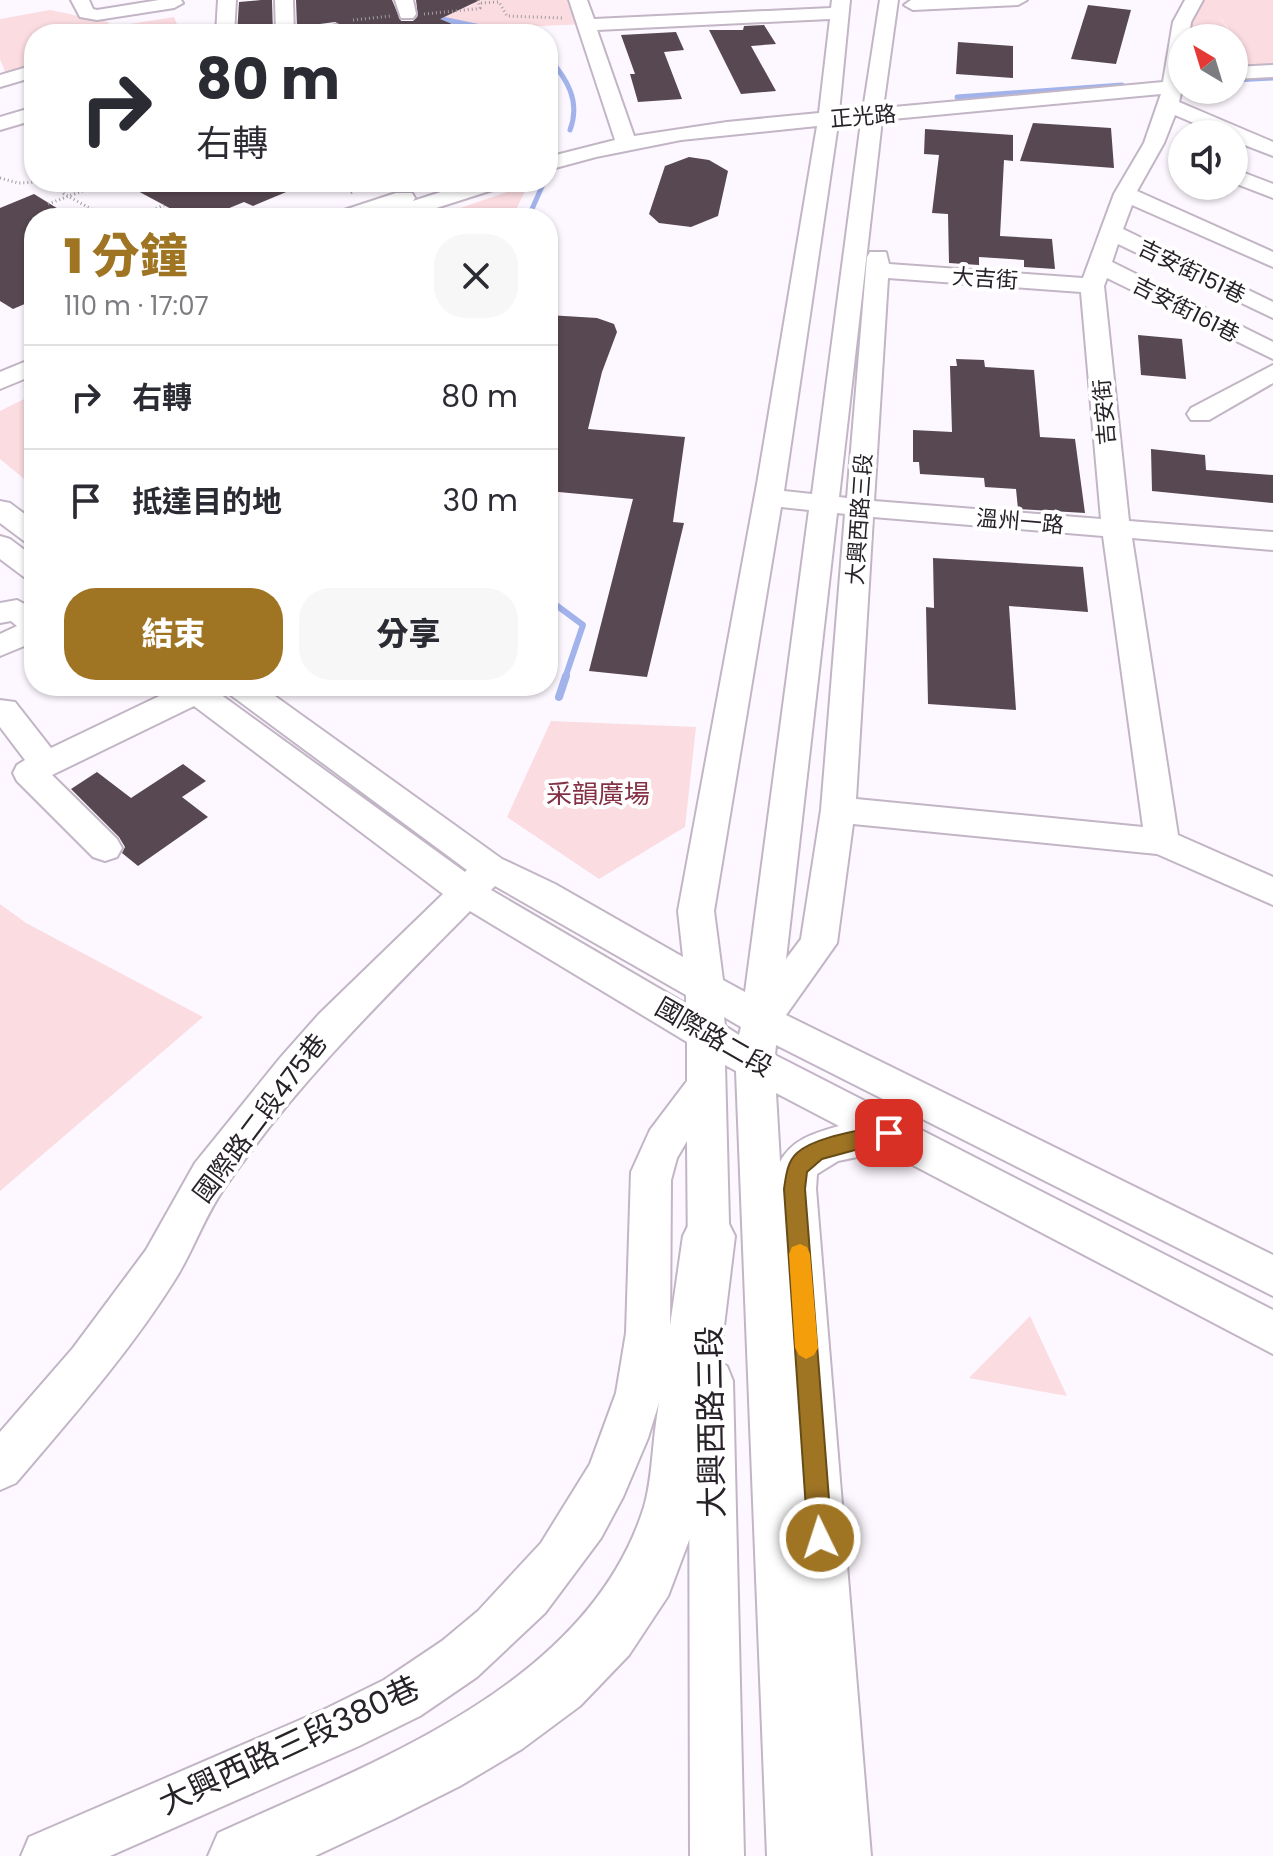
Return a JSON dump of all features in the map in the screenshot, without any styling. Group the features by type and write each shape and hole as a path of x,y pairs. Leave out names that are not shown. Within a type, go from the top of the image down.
{"highway":[{"path":"241,1856 427,1768 495,1732 558,1686 598,1646 629,1603 656,1556 673,1505 708,1213"}],"street":[{"path":"80,0 86,13 97,15 174,3"},
{"path":"219,0 230,0 226,24"},
{"path":"284,0 285,24"},
{"path":"578,0 625,139"},
{"path":"670,0 678,20"},
{"path":"905,2 1018,0"},
{"name":"吉安街","path":"1182,24 1194,0"},
{"name":"大興西路三段","path":"717,1856 705,988 696,911 775,498 860,109 905,2"},
{"path":"587,25 840,6"},
{"name":"大興西路三段","path":"794,1856 758,1042 825,504 860,109 840,6"},
{"name":"大興西路三段","path":"758,1042 819,943 838,810 877,270 855,55"},
{"path":"1248,72 1273,71"},
{"path":"0,81 24,74"},
{"path":"1248,86 1273,85"},
{"name":"正光路","path":"558,141 625,139 860,109 1168,87"},
{"path":"0,97 24,112"},
{"name":"吉安街","path":"1162,842 1116,529 1096,276 1125,194 1161,146 1172,104"},
{"path":"1203,104 1273,150"},
{"path":"0,124 24,115"},
{"name":"正光路","path":"558,161 625,139"},
{"path":"1248,172 1273,162"},
{"path":"1248,181 1273,192"},
{"path":"373,208 421,192"},
{"path":"414,208 463,192"},
{"path":"1125,194 1273,260"},
{"name":"吉安街151巷","path":"1111,232 1273,311"},
{"name":"大吉街","path":"877,270 1096,276"},
{"name":"吉安街161巷","path":"1096,276 1273,352"},
{"path":"0,364 24,354"},
{"path":"0,381 24,370"},
{"path":"1200,414 1273,373"},
{"name":"溫州一路","path":"775,498 861,508 1273,541"},
{"path":"0,509 24,527"},
{"path":"0,545 24,563"},
{"path":"0,590 24,588"},
{"path":"0,613 17,610 24,616"},
{"path":"0,646 24,635"},
{"path":"105,848 29,773 178,696"},
{"name":"國際路二段","path":"202,696 706,1033 758,1042 1273,1276"},
{"name":"國際路二段","path":"251,696 478,880 543,894 705,988 758,1042 889,1133 1273,1333"},
{"path":"1,709 46,764"},
{"path":"838,810 1162,842 1273,892"},
{"name":"國際路二段475巷","path":"0,1467 89,1363 161,1264 209,1176 294,1069 332,1025 478,880"},
{"name":"大興西路三段380巷","path":"48,1856 347,1724 420,1687 481,1644 525,1602 561,1557 592,1510 618,1455 639,1392 646,1350 650,1181 654,1163 707,1084"},
{"path":"844,1856 795,1189 797,1170 804,1160 817,1151 889,1133"},
{"path":"649,1214 652,1202 662,1192 708,1213"}],"path":[{"path":"357,24 407,11 439,16 451,11 472,11 480,8 480,2 499,2 507,16 568,18"},
{"path":"0,178 24,183"},
{"path":"62,192 88,208"},
{"path":"48,204 80,192"},
{"path":"157,208 164,205"}],"green space":[{"path":"469,0 577,0 586,24 472,24 437,18 437,11 473,4"},
{"path":"1200,0 1273,0 1273,66 1248,67 1248,24 1225,24 1217,13 1224,24 1191,24"},
{"path":"50,10 109,24 24,24 24,67 5,72 0,59 0,19"},
{"path":"174,17 177,24 130,24"},
{"path":"507,192 525,192 517,208 460,208"},
{"path":"24,399 24,479 0,459 0,411"},
{"name":"采韻廣場","path":"551,721 696,727 685,827 599,879 507,817"},
{"path":"0,904 26,923 203,1017 0,1191"},
{"path":"1030,1316 1067,1396 969,1378"}],"building":[{"path":"272,0 273,24 238,24 239,2"},
{"path":"296,0 392,0 401,21 413,21 418,16 416,0 480,0 440,19 452,24 297,24"},
{"path":"1088,5 1131,10 1116,64 1071,59"},
{"path":"764,25 776,44 751,46 776,91 741,94 709,30 743,30 744,26"},
{"path":"676,32 684,50 664,52 682,99 638,102 630,74 635,74 621,35"},
{"path":"958,42 1013,46 1013,78 956,74"},
{"path":"1033,123 1111,128 1114,168 1020,161"},
{"path":"925,129 1013,135 1013,161 1004,160 1000,236 1052,239 1055,269 1024,267 1024,260 979,257 979,265 949,263 948,214 932,213 939,155 924,154"},
{"path":"689,157 709,160 728,171 718,216 691,227 659,223 649,214 665,166"},
{"path":"140,192 286,192 253,206 244,202 229,208 169,208"},
{"path":"34,194 57,208 24,208 24,304 13,309 0,301 0,208"},
{"path":"558,316 597,318 614,324 617,332 602,372 588,429 685,437 673,522 684,523 647,677 589,671 633,499 558,492"},
{"path":"1138,335 1182,339 1186,379 1141,375"},
{"path":"956,359 984,360 985,367 1034,370 1040,437 1075,439 1085,513 1018,509 1016,489 985,487 984,478 920,474 919,462 913,462 913,430 952,432 950,366 957,366"},
{"path":"1151,449 1205,455 1206,470 1273,475 1273,503 1152,491"},
{"path":"933,558 1083,567 1088,612 1009,606 1016,710 928,704 926,607 934,608"},
{"path":"183,764 206,781 182,797 208,817 138,866 122,853 125,847 119,837 71,789 97,772 131,798"}],"waterway":[{"path":"405,15 418,14 466,24"},
{"path":"342,24 348,22"},
{"path":"558,70 573,100 570,130"},
{"path":"1248,79 1273,78"},
{"path":"957,97 1122,85"},
{"path":"532,208 540,192"},
{"path":"558,606 583,625 565,678"},
{"path":"559,697 566,676"}],"slow traffic":[{"path":"800,1254 806,1348"}],"route":[{"path":"820,1538 795,1189 797,1170 804,1160 817,1151 889,1133"}]}
